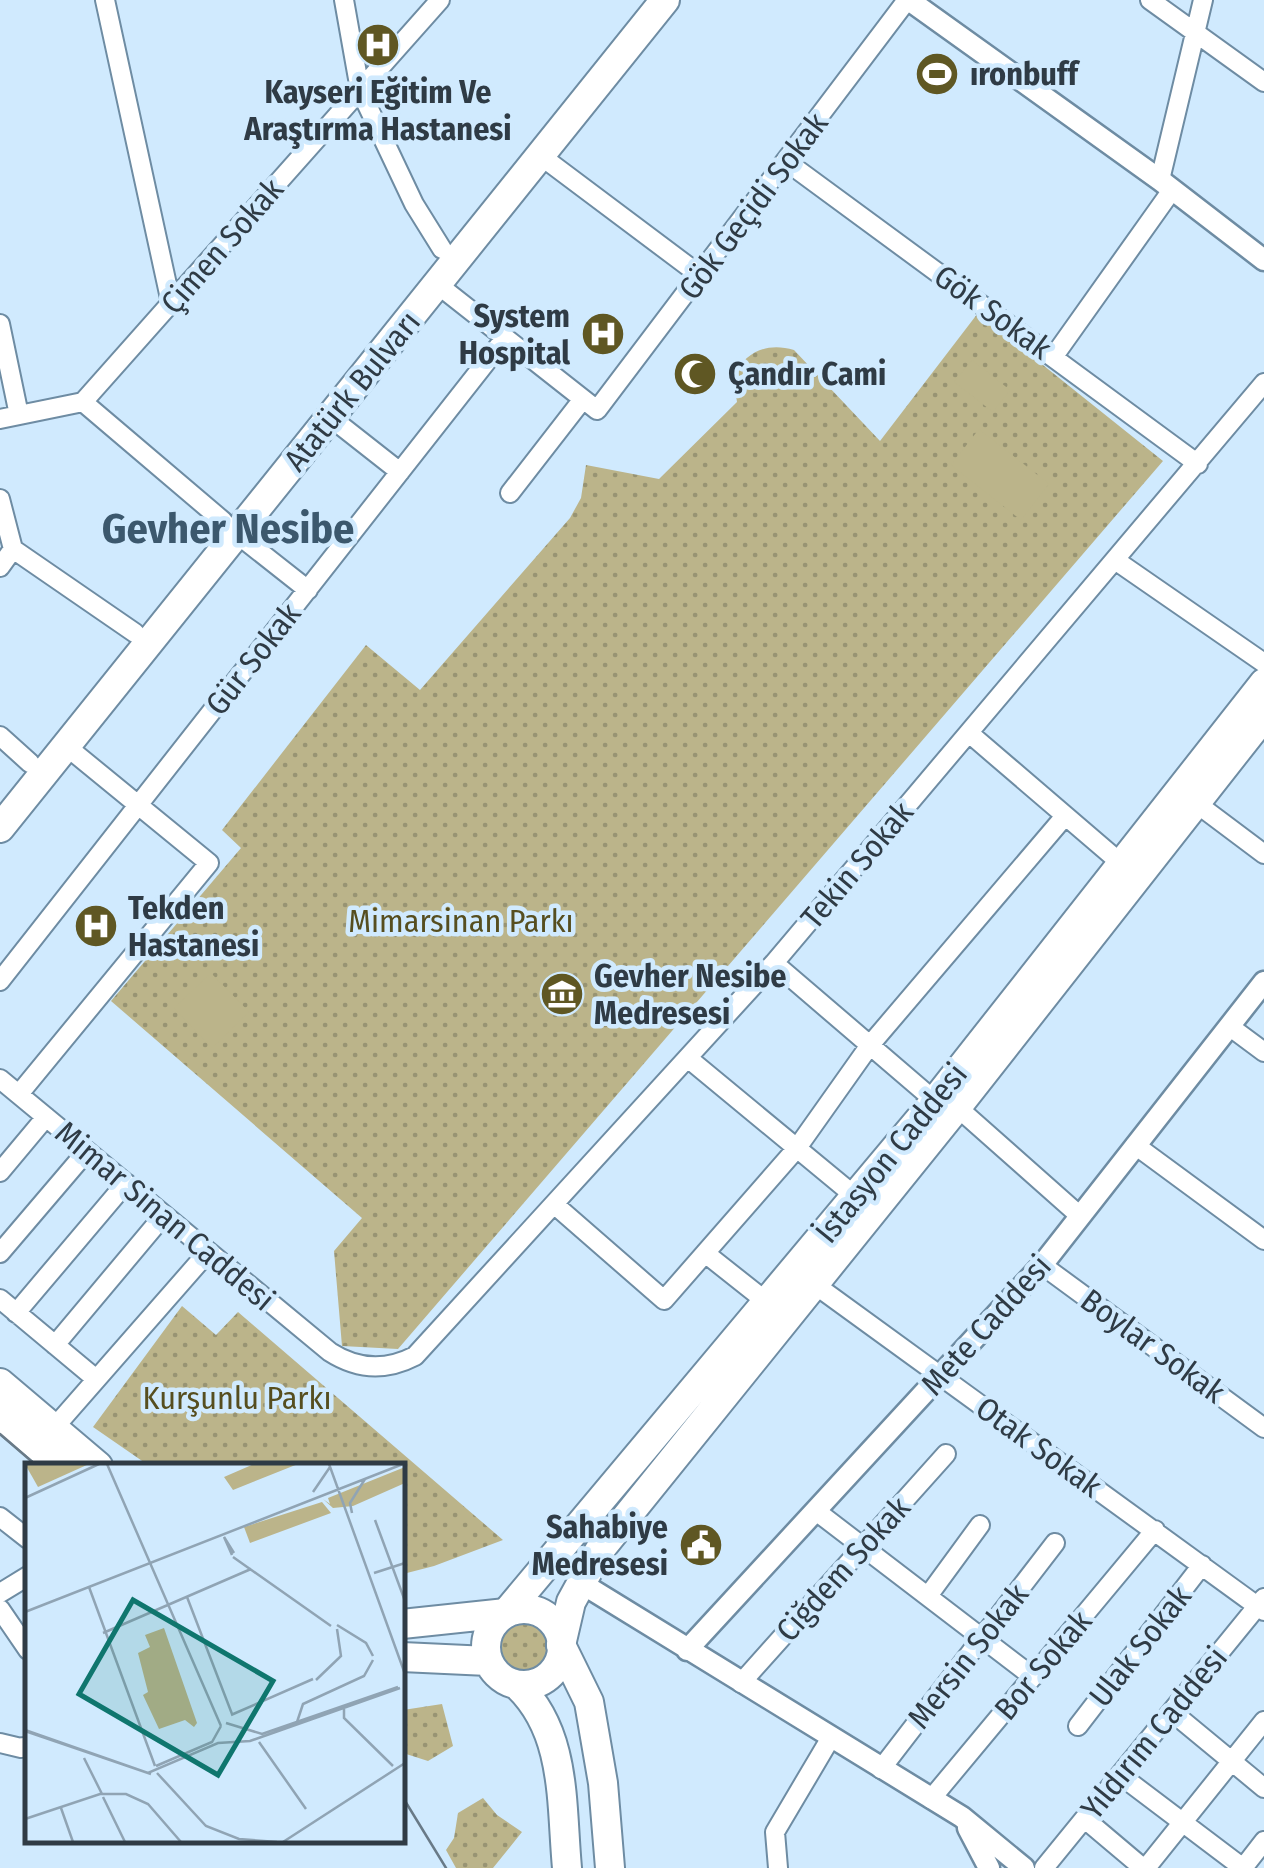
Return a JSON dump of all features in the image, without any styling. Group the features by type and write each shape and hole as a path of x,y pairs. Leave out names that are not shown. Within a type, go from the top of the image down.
{"main road":[{"name":"Atatürk Bulvarı","path":"0,828 442,249 642,0"},
{"name":"Atatürk Bulvarı","path":"0,800 135,633 330,417 665,0"},
{"name":"İstasyon Caddesi","path":"562,1645 571,1602 599,1551 814,1284 1123,864 1264,683"},
{"name":"İstasyon Caddesi","path":"506,1613 856,1197 946,1104 1264,716"},
{"path":"0,1383 94,1463"},
{"path":"0,1415 57,1463"},
{"path":"405,1624 522,1609 539,1612 552,1622 589,1702 604,1784 610,1868"},
{"path":"506,1613 490,1630 488,1660 502,1679 517,1685 536,1705 553,1739 567,1868"},
{"path":"517,1685 534,1684 548,1676 558,1662 562,1645"},
{"path":"405,1656 488,1660"}],"street":[{"path":"104,0 170,303"},
{"path":"344,0 360,90 414,204 442,249"},
{"name":"Çimen Sokak","path":"84,402 440,0"},
{"path":"908,0 1264,260"},
{"name":"Gök Geçidi Sokak","path":"510,493 701,276 908,0"},
{"path":"1150,0 1264,82"},
{"path":"1054,356 1166,185 1203,0"},
{"path":"541,156 701,276"},
{"name":"Gök Sokak","path":"787,162 1198,464"},
{"path":"438,284 590,405"},
{"path":"0,324 19,415"},
{"name":"Gür Sokak","path":"0,981 505,338"},
{"name":"Tekin Sokak","path":"330,1352 351,1363 374,1368 396,1365 416,1356 774,963 1264,383"},
{"path":"0,419 84,402 308,590"},
{"path":"330,417 400,472"},
{"path":"0,499 13,550 135,633"},
{"path":"0,567 13,550"},
{"path":"1115,560 1264,663"},
{"path":"969,734 1123,864"},
{"path":"0,736 30,764"},
{"path":"6,1087 209,863 66,746"},
{"path":"1196,803 1264,854"},
{"path":"555,1204 664,1300 798,1148 870,1045 1065,816"},
{"path":"774,963 1080,1216"},
{"name":"Mete Caddesi","path":"687,1650 1042,1265 1264,982"},
{"path":"1229,1026 1264,1052"},
{"path":"690,1059 856,1197"},
{"name":"Mimar Sinan Caddesi","path":"6,1087 330,1352"},
{"path":"0,1172 46,1117"},
{"path":"1135,1146 1264,1240"},
{"path":"0,1253 87,1151"},
{"path":"16,1313 126,1183"},
{"path":"55,1346 164,1215"},
{"path":"53,1429 208,1252"},
{"path":"705,1254 768,1303"},
{"name":"Boylar Sokak","path":"1042,1265 1264,1428"},
{"name":"Otak Sokak","path":"814,1284 1262,1605"},
{"path":"0,1299 96,1380"},
{"name":"Ciğdem Sokak","path":"741,1684 946,1454"},
{"path":"816,1510 1033,1676"},
{"path":"0,1517 25,1537"},
{"path":"928,1596 980,1525"},
{"name":"Bor Sokak","path":"932,1799 1154,1530"},
{"name":"Mersin Sokak","path":"881,1769 1055,1543"},
{"name":"Ulak Sokak","path":"1078,1726 1202,1565"},
{"path":"0,1594 25,1578"},
{"path":"581,1583 962,1817 1024,1868"},
{"name":"Yıldırım Caddesi","path":"1044,1868 1262,1605"},
{"path":"0,1609 25,1646"},
{"path":"1172,1712 1264,1788"},
{"path":"1084,1819 1144,1868 1264,1721"},
{"path":"778,1868 776,1832 830,1739"},
{"path":"0,1743 25,1747"},
{"path":"1120,1774 1182,1822 1253,1860"},
{"path":"962,1817 990,1868"}],"green space":[{"name":"Mimarsinan Parkı","path":"978,313 1163,461 398,1349 342,1346 334,1251 362,1218 111,1001 241,848 222,830 366,645 420,690 570,518 581,498 586,465 659,479 737,402 733,375 739,367 752,354 775,347 794,350 880,441"},
{"path":"972,360 1010,390 993,412 954,382"},
{"path":"979,429 1049,484 1021,520 951,465"},
{"path":"211,973 249,1012 212,1048 174,1008"},
{"name":"Kurşunlu Parkı","path":"182,1306 216,1335 238,1312 503,1540 405,1573 405,1463 145,1463 93,1427"},
{"path":"524,1623 541,1630 548,1647 541,1664 524,1671 507,1664 500,1647 507,1630"},
{"path":"442,1704 453,1746 428,1761 405,1754 405,1710"},
{"path":"483,1798 497,1815 522,1832 493,1868 456,1868 446,1850 454,1838 458,1813"}],"tram line":[{"path":"0,1434 34,1463"},
{"path":"405,1801 446,1868"}],"place":[{"name":"Kayseri Eğitim Ve Araştırma Hastanesi","path":"378,45"},
{"name":"ıronbuff","path":"937,74"},
{"name":"System Hospital","path":"603,334"},
{"name":"Çandır Cami","path":"695,374"},
{"name":"Tekden Hastanesi","path":"96,926"},
{"name":"Gevher Nesibe Medresesi","path":"562,994"},
{"name":"Sahabiye Medresesi","path":"701,1545"}],"district":[{"name":"Gevher Nesibe","path":"228,528"}]}
